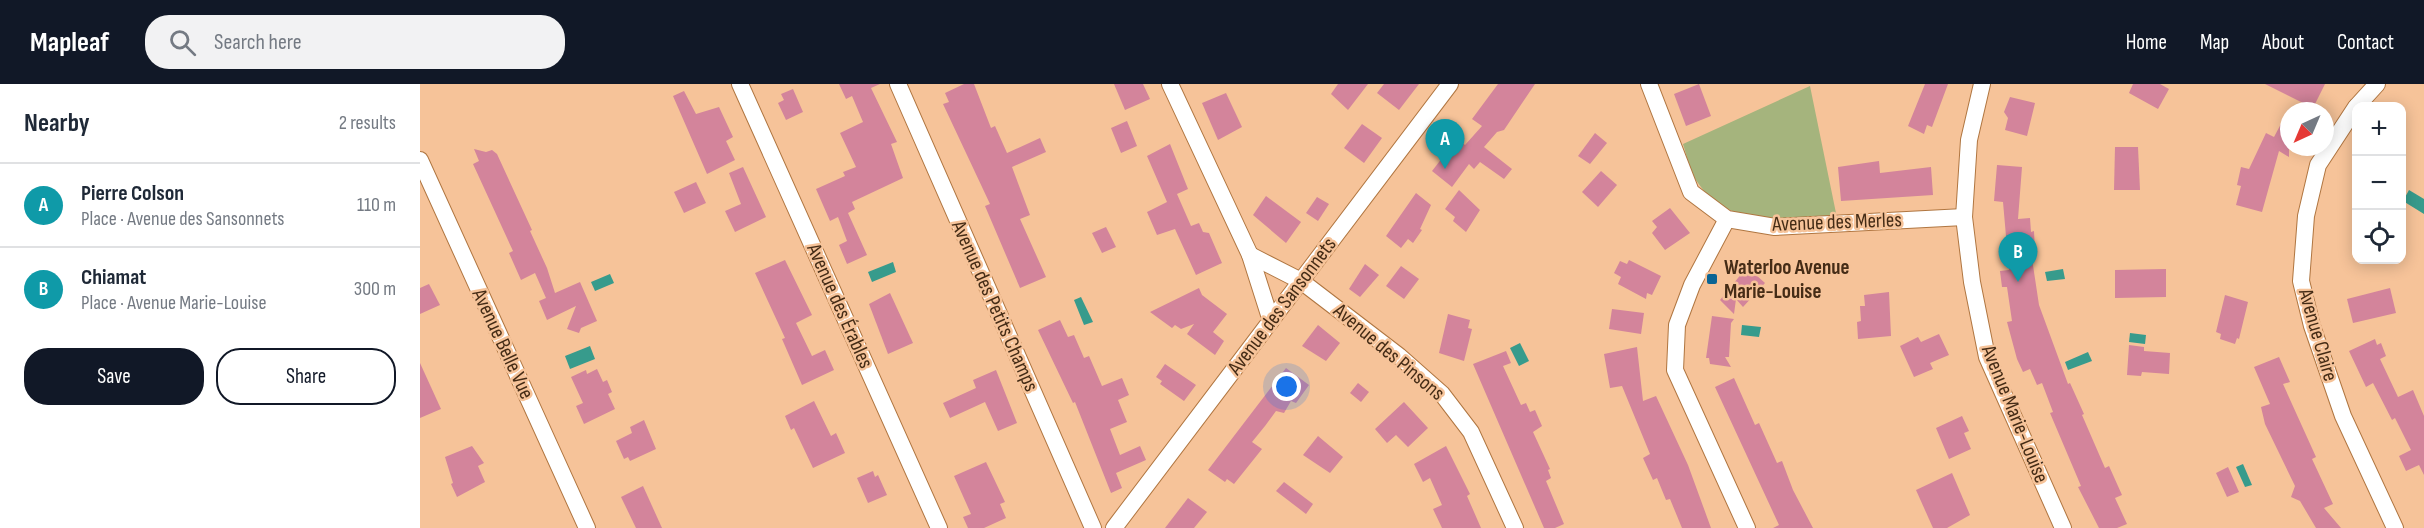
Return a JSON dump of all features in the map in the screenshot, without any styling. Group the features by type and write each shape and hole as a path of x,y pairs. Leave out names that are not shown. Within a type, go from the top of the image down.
{"street":[{"name":"Avenue des Érables","path":"740,84 939,528"},
{"name":"Avenue des Petits Champs","path":"898,84 1093,528"},
{"path":"1170,84 1250,255 1271,321"},
{"name":"Avenue des Sansonnets","path":"1114,528 1450,84"},
{"name":"Avenue des Merles","path":"1649,84 1691,192 1726,219 1775,227 1964,217"},
{"name":"Avenue Marie-Louise","path":"1982,84 1969,140 1964,217 1972,282 1987,357 2063,528"},
{"name":"Avenue Claire","path":"2361,102 2377,84"},
{"name":"Avenue Claire","path":"2352,114 2318,165 2306,216 2301,281 2312,326 2343,416 2395,528"},
{"name":"Avenue Belle Vue","path":"420,160 587,528"},
{"path":"1726,219 1692,285 1677,325 1675,370 1747,528"},
{"name":"Avenue des Pinsons","path":"1250,255 1301,281 1399,356 1442,394 1472,432 1515,528"}],"green space":[{"path":"1810,86 1837,218 1781,220 1743,215 1711,198 1693,174 1683,144"}],"water":[{"path":"2409,190 2424,199 2424,214 2406,203"},
{"path":"893,262 896,272 872,282 868,272"},
{"path":"2063,269 2065,279 2047,281 2045,272"},
{"path":"610,274 614,283 595,291 591,282"},
{"path":"1081,297 1093,322 1084,325 1074,300"},
{"path":"1742,325 1761,327 1759,337 1741,335"},
{"path":"2130,333 2146,335 2145,344 2129,342"},
{"path":"1520,343 1529,361 1519,366 1510,348"},
{"path":"590,346 595,359 570,369 565,356"},
{"path":"2088,352 2092,361 2068,370 2065,362"},
{"path":"2243,464 2252,485 2245,487 2236,467"}],"building":[{"path":"839,84 880,84 871,88 897,142 891,144 903,178 852,202 855,209 848,213 867,255 847,264 839,245 847,241 838,217 830,221 816,189 845,176 843,172 856,167 840,133 863,122 852,96 846,99"},
{"path":"964,84 974,84 991,128 995,126 1007,153 1040,138 1046,152 1012,167 1030,215 1020,219 1046,277 1020,288 985,206 990,204 943,104 949,102 945,93"},
{"path":"1114,84 1143,84 1150,99 1125,110"},
{"path":"1338,84 1368,84 1348,110 1331,94"},
{"path":"1384,84 1419,84 1399,110 1377,93"},
{"path":"1498,84 1535,84 1504,130 1497,132 1484,147 1512,169 1504,179 1480,162 1474,169 1469,164 1452,187 1432,171 1457,139 1465,145 1482,126 1472,119"},
{"path":"1699,84 1711,116 1686,126 1674,94"},
{"path":"1925,84 1948,84 1932,127 1927,125 1924,134 1908,126"},
{"path":"2133,84 2160,84 2169,89 2158,109 2129,93"},
{"path":"2265,84 2325,84 2316,102 2301,102"},
{"path":"793,89 803,112 786,120 778,103 784,100 781,94"},
{"path":"684,91 696,114 719,107 733,137 726,141 735,160 707,174 673,96"},
{"path":"1226,93 1242,127 1218,140 1202,103"},
{"path":"2010,97 2035,103 2027,136 2005,130 2008,118 2004,112"},
{"path":"1127,121 1137,146 1121,153 1111,128"},
{"path":"1362,124 1382,138 1364,163 1344,148"},
{"path":"2280,126 2280,152 2262,212 2236,205 2241,186 2237,185 2241,167 2249,169 2266,133 2274,137"},
{"path":"1595,133 1607,143 1590,164 1578,156"},
{"path":"1170,144 1188,189 1177,194 1191,226 1199,223 1203,232 1209,233 1222,263 1196,275 1175,229 1157,235 1147,212 1167,202 1147,156"},
{"path":"2115,147 2138,147 2140,190 2114,190"},
{"path":"474,149 486,152 492,150 497,154 532,230 530,231 547,268 555,293 580,282 597,321 581,328 579,333 567,329 576,306 547,320 539,301 546,298 535,273 521,280 509,253 513,251 473,164 479,161"},
{"path":"1879,161 1880,173 1931,167 1933,195 1841,201 1838,167"},
{"path":"1997,165 2022,167 2018,219 2030,218 2031,232 2034,231 2035,252 2031,252 2039,305 2068,384 2070,383 2084,414 2082,415 2105,468 2109,466 2122,495 2115,498 2127,524 2117,528 2099,528 2078,487 2081,486 2050,413 2053,412 2042,383 2037,385 2030,369 2023,372 2017,359 2007,322 2012,321 2007,287 2002,287 2000,271 2009,270 2003,202 1994,201"},
{"path":"743,167 766,217 735,232 725,211 741,204 729,173"},
{"path":"1601,171 1617,185 1598,207 1582,192"},
{"path":"696,182 706,203 684,213 674,192"},
{"path":"1459,190 1480,210 1466,232 1453,221 1455,217 1445,209"},
{"path":"1416,193 1431,205 1420,229 1422,230 1413,243 1408,239 1401,248 1386,236"},
{"path":"1266,196 1301,222 1286,243 1253,215"},
{"path":"1317,197 1329,204 1318,221 1306,213"},
{"path":"1670,208 1690,233 1665,250 1652,233 1657,227 1652,221"},
{"path":"1106,227 1116,247 1102,253 1092,233"},
{"path":"785,260 812,315 796,323 812,356 825,350 834,370 802,385 782,339 785,338 755,273"},
{"path":"1629,260 1661,276 1652,295 1647,293 1646,299 1618,284 1621,277 1614,273 1620,261 1627,264"},
{"path":"1365,264 1379,275 1360,297 1349,289"},
{"path":"1401,266 1419,279 1404,299 1386,286"},
{"path":"1747,267 1765,283 1743,307 1736,299 1734,314 1720,300"},
{"path":"2166,269 2166,297 2115,298 2115,270"},
{"path":"429,284 440,305 420,314 420,288"},
{"path":"1199,288 1202,295 1227,314 1213,332 1224,341 1215,355 1187,334 1194,324 1181,329 1175,325 1172,328 1150,312"},
{"path":"2390,288 2396,313 2353,323 2347,299"},
{"path":"1889,292 1891,336 1858,339 1857,322 1861,321 1860,306 1865,306 1864,295"},
{"path":"890,293 913,343 888,354 869,304"},
{"path":"2225,295 2248,302 2239,339 2237,338 2235,344 2220,339 2221,334 2216,332"},
{"path":"1612,309 1644,313 1641,334 1609,329"},
{"path":"1448,314 1470,320 1468,328 1472,329 1464,361 1439,353"},
{"path":"1712,316 1734,319 1731,323 1729,357 1725,357 1731,367 1710,364 1709,358 1706,358"},
{"path":"1060,320 1068,337 1074,335 1084,358 1089,356 1102,386 1122,378 1129,395 1118,400 1127,422 1110,429 1120,455 1140,446 1146,460 1116,473 1122,488 1111,493 1075,402 1073,403 1038,330"},
{"path":"1318,325 1340,343 1326,361 1302,346"},
{"path":"1939,334 1949,355 1930,363 1933,369 1914,377 1900,346 1918,337 1921,342"},
{"path":"2375,339 2377,345 2381,343 2386,356 2380,359 2398,397 2413,390 2424,416 2424,475 2419,465 2406,471 2399,456 2411,450 2395,418 2392,420 2373,383 2366,387 2349,351"},
{"path":"2129,345 2144,347 2144,351 2170,353 2169,374 2142,372 2141,376 2127,375"},
{"path":"1637,347 1643,401 1656,396 1688,465 1711,528 1682,528 1670,499 1666,500 1657,478 1653,480 1643,458 1650,454 1622,386 1610,388 1604,354"},
{"path":"1506,351 1511,363 1503,366 1521,405 1526,403 1530,412 1535,410 1542,426 1533,432 1550,469 1548,470 1551,478 1546,481 1564,524 1555,528 1544,528 1473,364"},
{"path":"2279,357 2290,382 2283,384 2316,457 2312,459 2333,504 2324,508 2341,528 2316,528 2300,501 2291,497 2295,486 2265,424 2261,407 2270,404 2254,367"},
{"path":"420,363 441,409 420,418"},
{"path":"1165,364 1196,385 1184,401 1160,384 1162,381 1156,377"},
{"path":"1286,368 1309,385 1296,403 1291,401 1284,413 1276,411 1252,442 1262,449 1234,484 1227,479 1225,482 1208,470"},
{"path":"597,369 603,382 607,380 612,392 608,394 615,409 584,424 576,406 583,403 571,377 586,370 587,374"},
{"path":"996,370 1017,423 998,431 985,402 950,418 943,403 976,388 973,380"},
{"path":"1734,378 1755,425 1759,423 1777,463 1782,461 1793,490 1813,528 1773,528 1779,525 1715,387"},
{"path":"1358,383 1369,392 1361,402 1350,393"},
{"path":"814,401 831,436 836,433 845,453 813,468 794,428 791,430 785,416"},
{"path":"1404,402 1428,428 1408,447 1396,435 1387,443 1375,429"},
{"path":"1962,416 1969,431 1964,433 1971,449 1949,459 1936,428"},
{"path":"644,420 656,449 630,461 628,457 624,459 616,441 632,433 630,427"},
{"path":"1318,436 1343,457 1330,473 1303,455"},
{"path":"472,446 484,463 478,466 485,482 457,497 451,484 453,483 445,457"},
{"path":"1446,446 1470,494 1467,496 1481,528 1442,528 1433,509 1442,505 1430,478 1423,482 1414,464"},
{"path":"986,462 1005,502 1000,504 1006,518 984,528 968,528 963,517 971,514 954,476"},
{"path":"2228,467 2239,492 2227,497 2216,473"},
{"path":"873,471 875,477 878,475 887,495 868,503 857,478"},
{"path":"1952,473 1970,515 1947,528 1933,528 1916,490"},
{"path":"1284,482 1313,504 1306,514 1276,491"},
{"path":"643,486 662,528 636,528 621,497"},
{"path":"1188,498 1207,512 1194,528 1165,528"}],"place":[{"name":"Pierre Colson","path":"1445,169"},
{"name":"Waterloo Avenue Marie-Louise","path":"1712,279"},
{"name":"Chiamat","path":"2018,282"}]}
